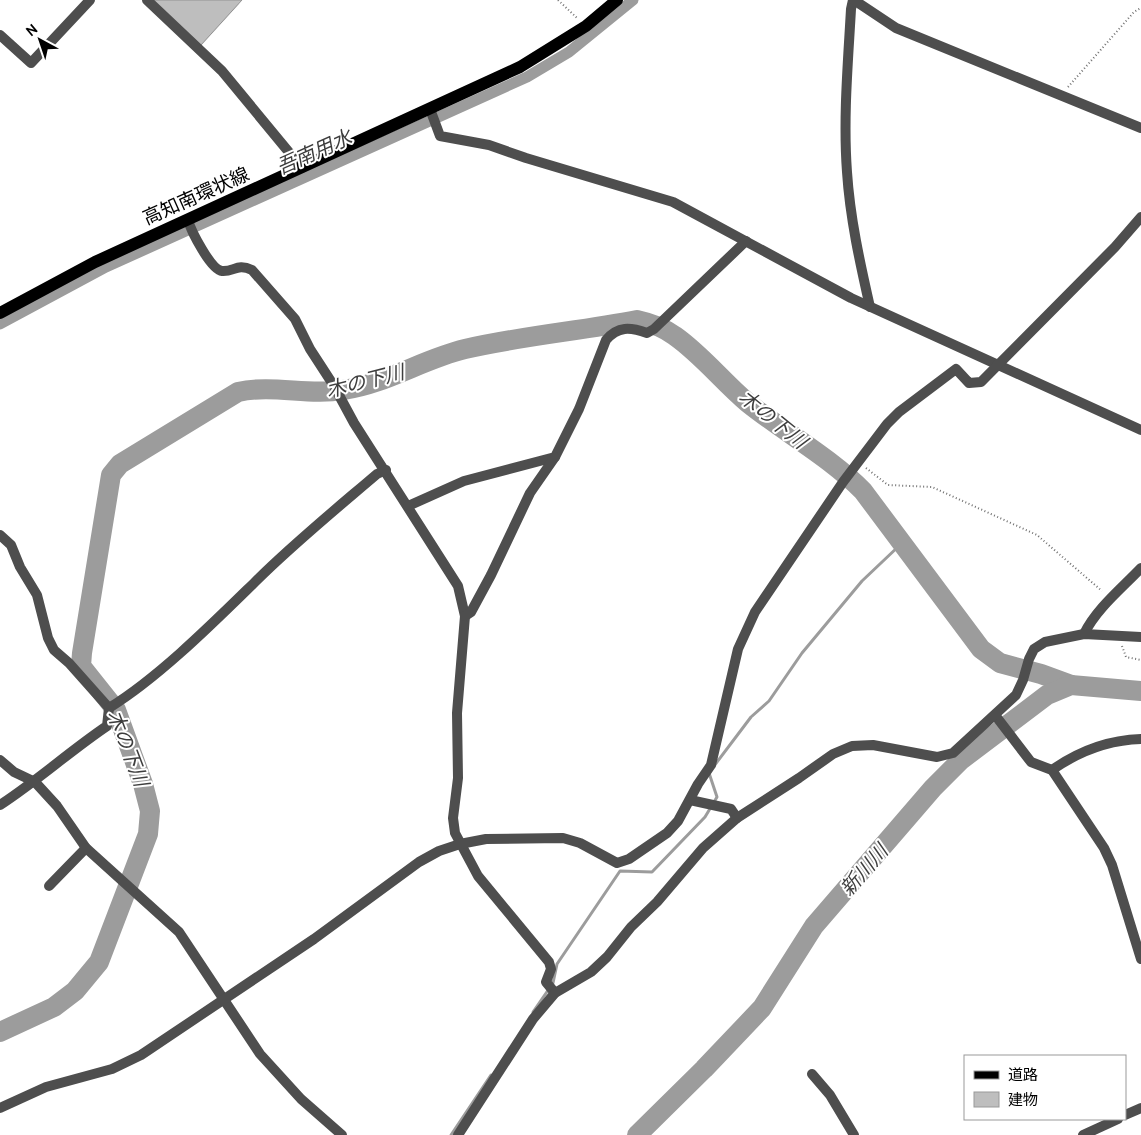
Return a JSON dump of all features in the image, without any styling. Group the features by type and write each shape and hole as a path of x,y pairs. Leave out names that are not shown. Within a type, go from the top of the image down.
{"main road":[{"name":"高知南環状線","path":"0,313 95,262 190,226 302,168 432,116 520,67 586,26 617,0"}],"street":[{"path":"0,35 31,63 90,0"},
{"path":"147,0 222,70 302,168"},
{"path":"870,307 853,230 847,172 846,104 853,0 896,28 1141,128"},
{"path":"432,116 440,136 489,145 673,202 870,307 1141,430"},
{"path":"0,1108 46,1087 112,1069 142,1055 314,939 419,862 439,851 460,844 486,839 563,838 580,843 617,863 629,859 666,832 678,821 698,784 711,765 738,649 755,612 851,471 899,412 956,369 969,383 981,382 1115,247 1141,217"},
{"path":"190,226 217,269 223,272 245,266 252,270 295,319 339,398 458,586 465,616 457,713 458,778 453,818 455,833 478,876 549,962 551,969 546,982 552,988"},
{"path":"465,616 471,612 491,575 530,493 555,457 579,409 606,340 614,331 630,327 647,333 654,329 746,241"},
{"path":"408,506 464,482 555,457"},
{"path":"0,805 35,782 70,752 107,726 112,706 227,610 275,563 369,480 386,470"},
{"path":"0,535 11,545 20,567 37,595 48,638 54,650 112,706"},
{"path":"1084,634 1111,600 1141,568"},
{"path":"458,1135 552,988 591,972 607,957 631,926 657,902 703,848 736,818 799,778 832,754 852,746 873,745 937,757 953,753 996,717 1016,694 1023,680 1028,658 1034,649 1045,642 1084,634 1141,637"},
{"path":"996,717 1030,762 1052,770 1104,848 1112,865 1141,958"},
{"path":"1052,770 1087,750 1123,740 1141,739"},
{"path":"0,760 14,772 35,782 57,806 86,848 179,932 223,1001 260,1054 277,1075 301,1099 342,1135"},
{"path":"690,800 731,809 736,818"},
{"path":"50,886 86,848"},
{"path":"812,1074 830,1095 854,1135"},
{"path":"1126,1115 1141,1108"},
{"path":"1083,1135 1116,1120"}],"path":[{"path":"558,0 586,26"},
{"path":"1060,96 1134,12 1141,8"},
{"path":"859,461 880,481 888,485 932,487 1037,535 1111,600"},
{"path":"1119,636 1126,657 1141,660"}],"building":[{"path":"150,0 242,0 201,45"}],"waterway":[{"name":"吾南用水","path":"0,324 106,267 527,77 569,52 633,0"},
{"name":"木の下川","path":"0,1032 54,1007 75,991 99,962 148,834 150,811 143,784 116,710 81,666 111,475 120,464 238,392 264,389 317,392 343,390 389,377 449,353 486,344 637,320 652,324 666,330 685,343 748,403 837,467 863,491 981,649 1000,663 1041,674 1071,685"},
{"path":"714,766 751,717 769,701 802,653 862,581 901,544"},
{"name":"新川川","path":"637,1135 762,1008 814,926 933,788 961,760 1047,695 1071,685 1141,691"},
{"path":"533,1012 553,983 557,964 620,871 652,872 705,817 717,797 709,773"},
{"path":"451,1135 491,1075"}]}
